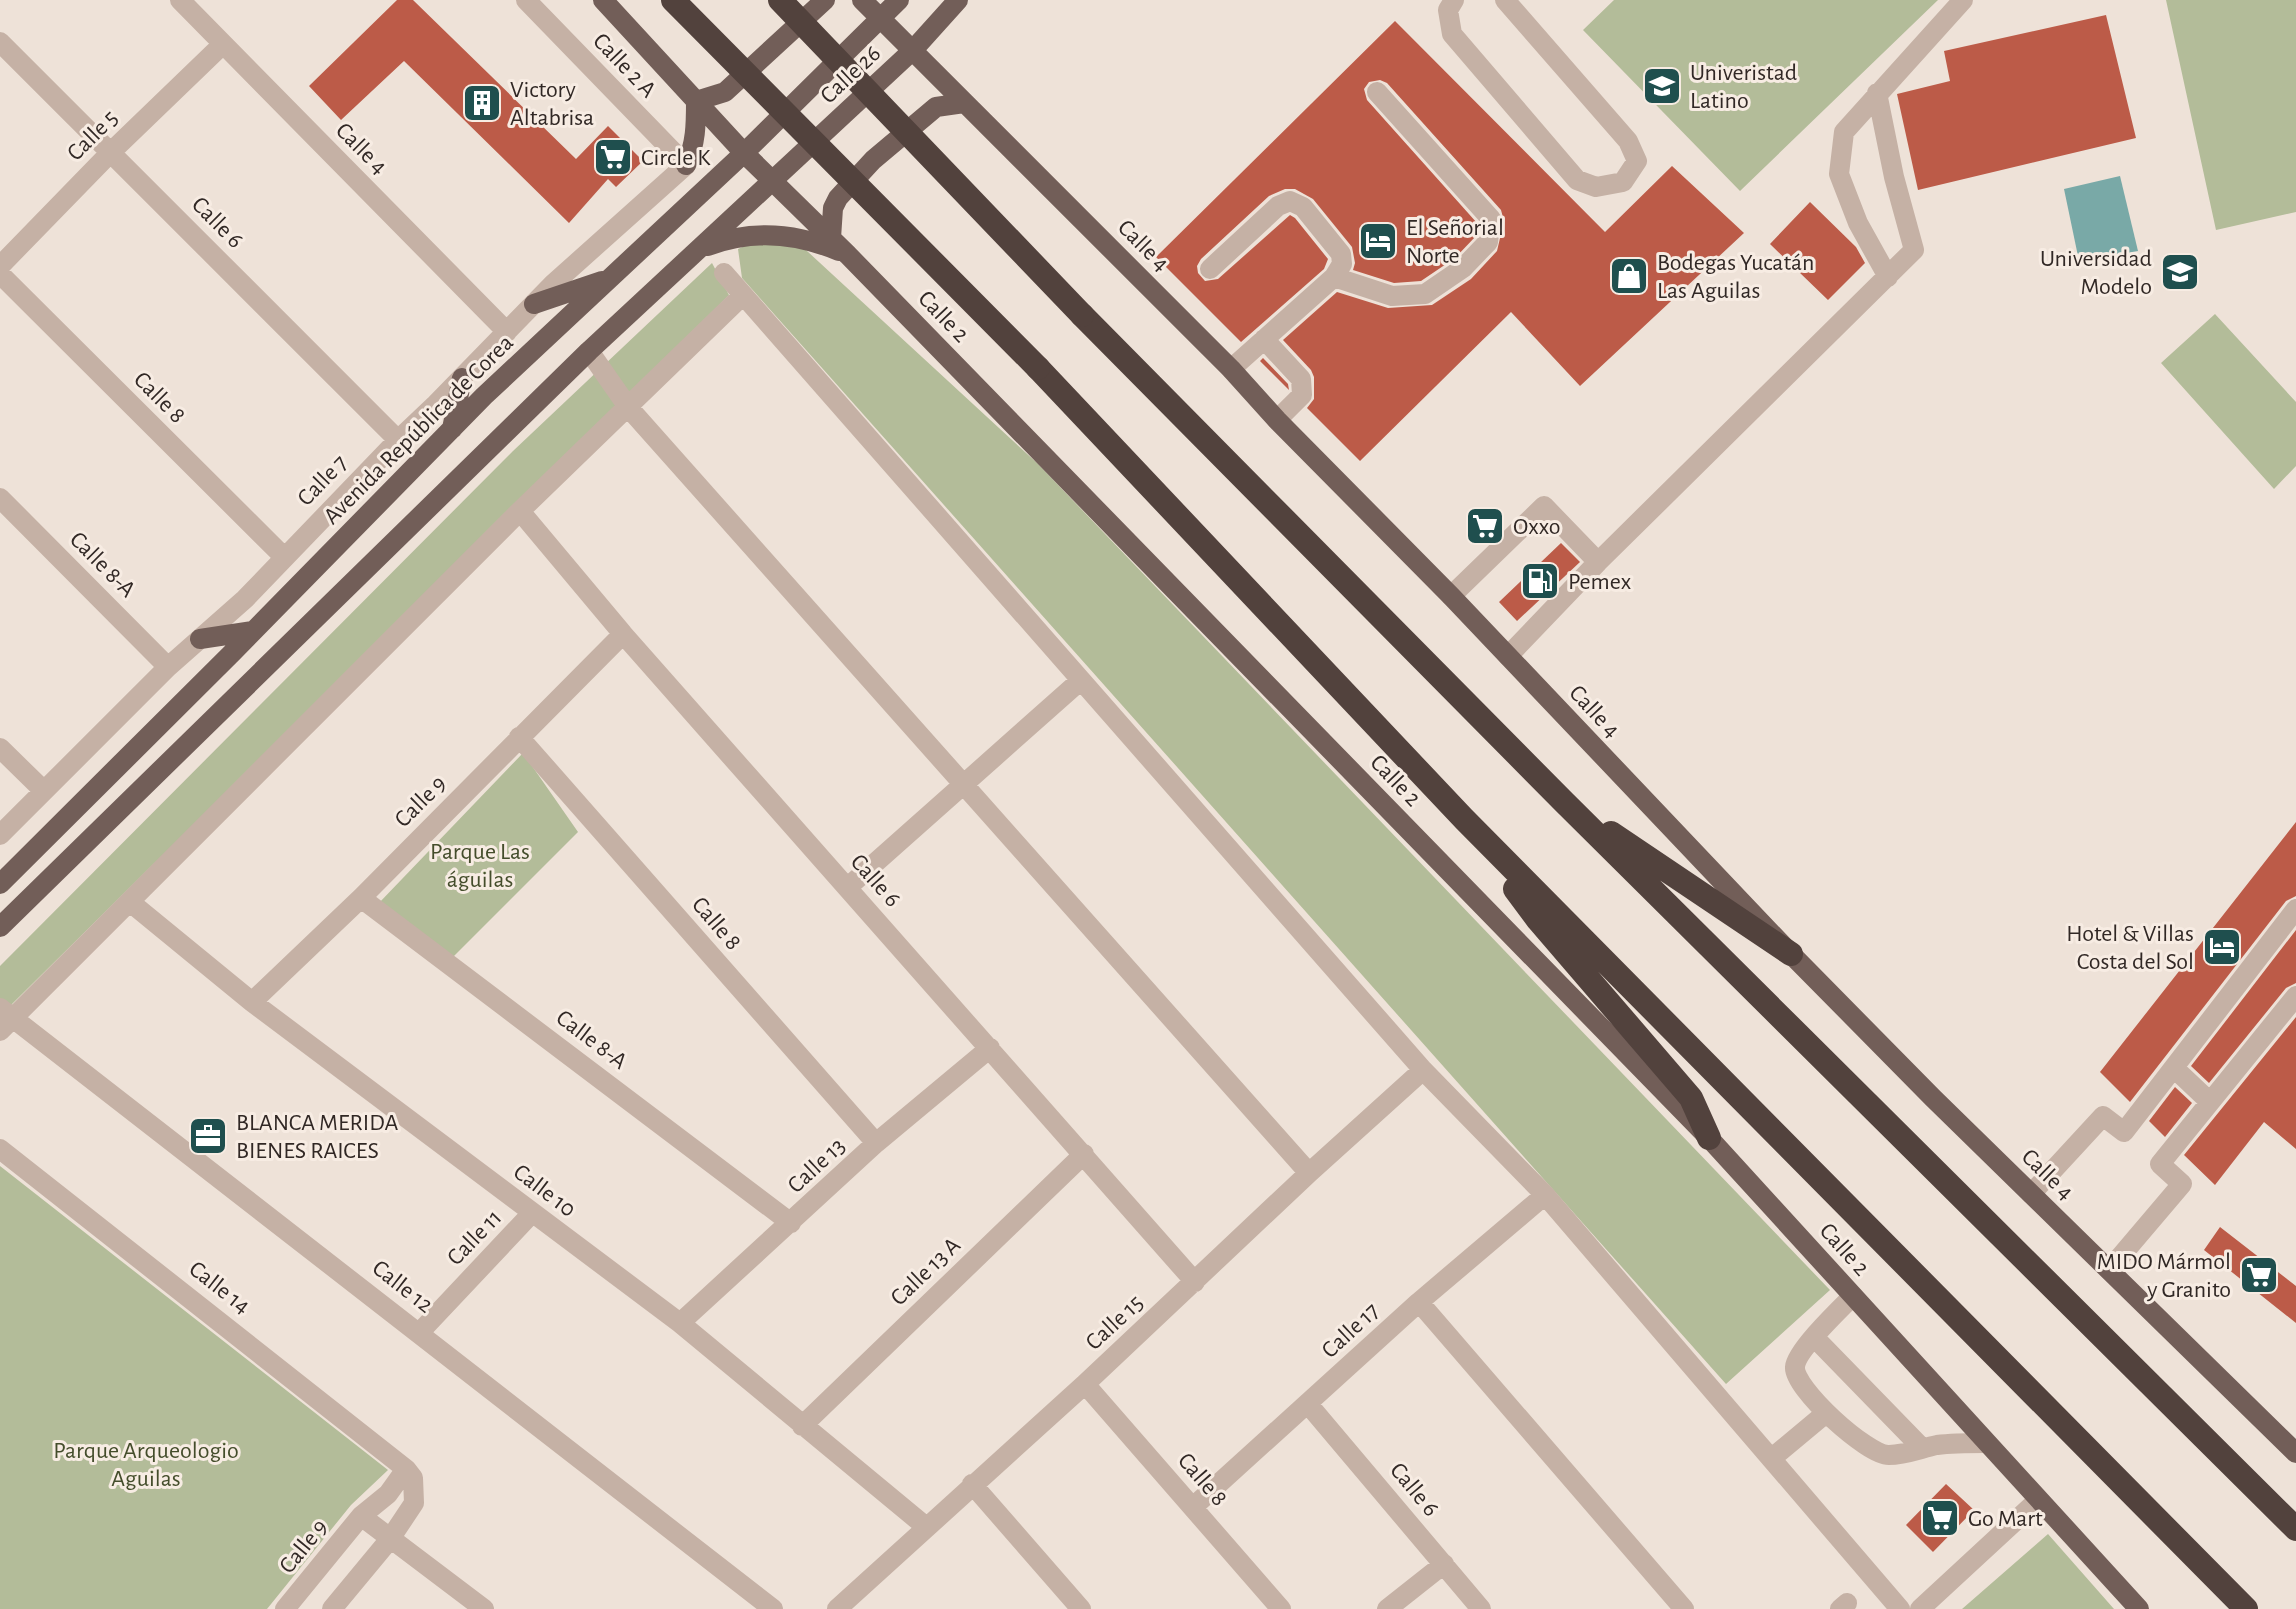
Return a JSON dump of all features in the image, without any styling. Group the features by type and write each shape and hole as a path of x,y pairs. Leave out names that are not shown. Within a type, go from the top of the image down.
{"highway":[{"path":"673,0 1038,368 1464,819 2246,1609"},
{"path":"780,0 1082,315 1564,802 2296,1529"},
{"path":"1564,802 1791,954"},
{"path":"1464,819 1538,920 1691,1098 1709,1138"}],"main road":[{"name":"Calle 2","path":"603,0 744,153 848,255 1709,1138 2139,1609"},
{"path":"686,165 693,152 696,134 696,101 725,92 825,0"},
{"name":"Calle 4","path":"862,0 1231,369 1791,954 2296,1453"},
{"name":"Calle 26","path":"881,18 899,0"},
{"name":"Calle 26","path":"773,181 913,50 958,0"},
{"name":"Avenida República de Corea","path":"0,884 452,429 744,153 881,18"},
{"path":"831,238 833,208 838,198 873,160 936,107 964,103"},
{"path":"0,927 589,351 773,181"},
{"path":"697,250 731,237 785,235 811,239 848,255"},
{"path":"534,304 610,278"},
{"path":"452,429 462,378"},
{"path":"200,639 253,631"}],"street":[{"name":"Calle 4","path":"180,0 507,332"},
{"name":"Calle 2 A","path":"526,0 686,165"},
{"path":"1454,0 1448,10 1452,34 1577,180 1596,187 1623,182 1637,161 1628,141 1505,0"},
{"path":"1888,277 1858,223 1839,174 1844,132 1963,0"},
{"name":"Calle 6","path":"0,42 398,440"},
{"name":"Calle 5","path":"0,266 111,152 223,44"},
{"path":"1334,277 1392,296 1425,294 1463,268 1488,242 1491,219 1377,92"},
{"path":"1508,656 1598,562 1914,250 1894,177 1877,93"},
{"name":"Calle 7","path":"0,835 168,667 245,599 534,304 686,165"},
{"path":"1210,269 1278,206 1290,201 1303,207 1341,254 1342,264 1334,277 1231,369"},
{"path":"724,273 1423,1070 1545,1195 1900,1609"},
{"name":"Calle 8","path":"0,274 284,557"},
{"path":"4,1019 130,902 520,511 743,295"},
{"path":"1264,339 1301,379 1302,395 1277,420"},
{"path":"589,351 628,407 1309,1173"},
{"name":"Calle 8-A","path":"0,498 168,667"},
{"path":"1451,596 1544,506 1598,562"},
{"name":"Calle 6","path":"520,511 623,634 1195,1282"},
{"name":"Calle 9","path":"252,1002 361,898 623,634"},
{"path":"848,887 1081,680"},
{"name":"Calle 8","path":"519,737 876,1143"},
{"path":"0,748 44,791"},
{"name":"Calle 8-A","path":"361,898 791,1223"},
{"name":"Calle 10","path":"130,902 252,1002 680,1323 925,1526"},
{"path":"2031,1194 2103,1116 2124,1132 2296,909"},
{"path":"2109,1270 2182,1184 2160,1164 2296,996"},
{"name":"Calle 12","path":"4,1019 420,1332 773,1609"},
{"name":"Calle 13","path":"680,1323 876,1143 990,1048"},
{"path":"2174,1068 2210,1102"},
{"name":"Calle 15","path":"837,1609 1423,1070"},
{"name":"Calle 14","path":"0,1149 406,1469"},
{"name":"Calle 13 A","path":"802,1426 1084,1154"},
{"name":"Calle 17","path":"1193,1507 1419,1302 1545,1195"},
{"name":"Calle 11","path":"420,1332 532,1213"},
{"path":"1853,1296 1814,1337 1794,1367 1797,1379 1826,1413 1868,1448 1887,1456 1941,1445 1986,1443"},
{"path":"1419,1302 1684,1609"},
{"path":"1814,1337 1922,1448"},
{"name":"Calle 8","path":"1085,1384 1281,1609"},
{"name":"Calle 6","path":"1308,1404 1481,1609"},
{"path":"1772,1458 1826,1413"},
{"path":"332,1609 390,1539 414,1503 413,1478 406,1469 388,1494 361,1516 390,1539 484,1609"},
{"path":"972,1484 1081,1609"},
{"path":"1920,1609 2038,1500"},
{"name":"Calle 9","path":"285,1609 361,1516"},
{"path":"1387,1609 1444,1564"}],"green space":[{"path":"1614,0 1938,0 1740,191 1583,30"},
{"path":"2166,0 2296,0 2296,212 2216,230"},
{"path":"765,237 794,239 1037,463 1830,1290 1726,1384 742,278 738,249"},
{"path":"712,263 729,295 11,1005 0,999 0,966 513,451"},
{"path":"2215,314 2296,402 2296,466 2274,489 2161,363"},
{"name":"Parque Las águilas","path":"523,753 578,832 449,961 378,904"},
{"name":"Parque Arqueologio Aguilas","path":"0,1166 388,1470 351,1505 267,1609 0,1609"},
{"path":"2048,1534 2114,1609 1962,1609"}],"water":[{"name":"Universidad Modelo","path":"2120,176 2138,251 2079,261 2064,189"}],"building":[{"name":"Victory Altabrisa","path":"397,0 413,0 576,159 608,126 643,161 616,187 608,179 569,223 404,61 341,120 309,86"},
{"path":"2106,15 2136,138 1918,190 1897,94 1950,81 1944,51"},
{"name":"El Señorial Norte","path":"1395,21 1605,232 1672,166 1744,233 1580,386 1511,312 1360,461 1307,408 1314,399 1314,377 1283,340 1337,292 1388,308 1432,305 1471,279 1497,251 1504,221 1501,210 1387,83 1380,80 1369,82 1364,89 1367,100 1477,223 1476,236 1455,258 1421,281 1394,283 1353,270 1352,247 1313,199 1295,189 1285,189 1269,196 1197,266 1198,273 1205,281 1218,279 1290,215 1328,259 1324,269 1241,342 1156,257"},
{"path":"1810,202 1856,247 1865,263 1828,300 1770,244"},
{"path":"1263,358 1288,384 1289,390 1260,361"},
{"name":"Pemex","path":"1561,543 1580,562 1517,621 1499,602"},
{"path":"2296,822 2296,896 2286,901 2130,1102 2100,1072"},
{"path":"2296,930 2296,983 2286,988 2209,1083 2191,1066"},
{"path":"2296,1017 2296,1149 2264,1122 2215,1185 2184,1155"},
{"path":"2175,1087 2192,1103 2165,1137 2149,1121"},
{"name":"MIDO Mármol y Granito","path":"2220,1227 2296,1286 2296,1323 2204,1250"},
{"name":"Go Mart","path":"1946,1484 1974,1510 1933,1552 1906,1525"}],"place":[{"name":"Univeristad Latino","path":"1662,86"},
{"name":"Victory Altabrisa","path":"482,103"},
{"name":"Circle K","path":"613,157"},
{"name":"El Señorial Norte","path":"1378,241"},
{"name":"Universidad Modelo","path":"2180,272"},
{"name":"Bodegas Yucatán Las Aguilas","path":"1629,276"},
{"name":"Oxxo","path":"1485,526"},
{"name":"Pemex","path":"1540,581"},
{"name":"Hotel & Villas Costa del Sol","path":"2222,947"},
{"name":"BLANCA MERIDA BIENES RAICES","path":"208,1136"},
{"name":"MIDO Mármol y Granito","path":"2259,1275"},
{"name":"Go Mart","path":"1940,1518"}]}
